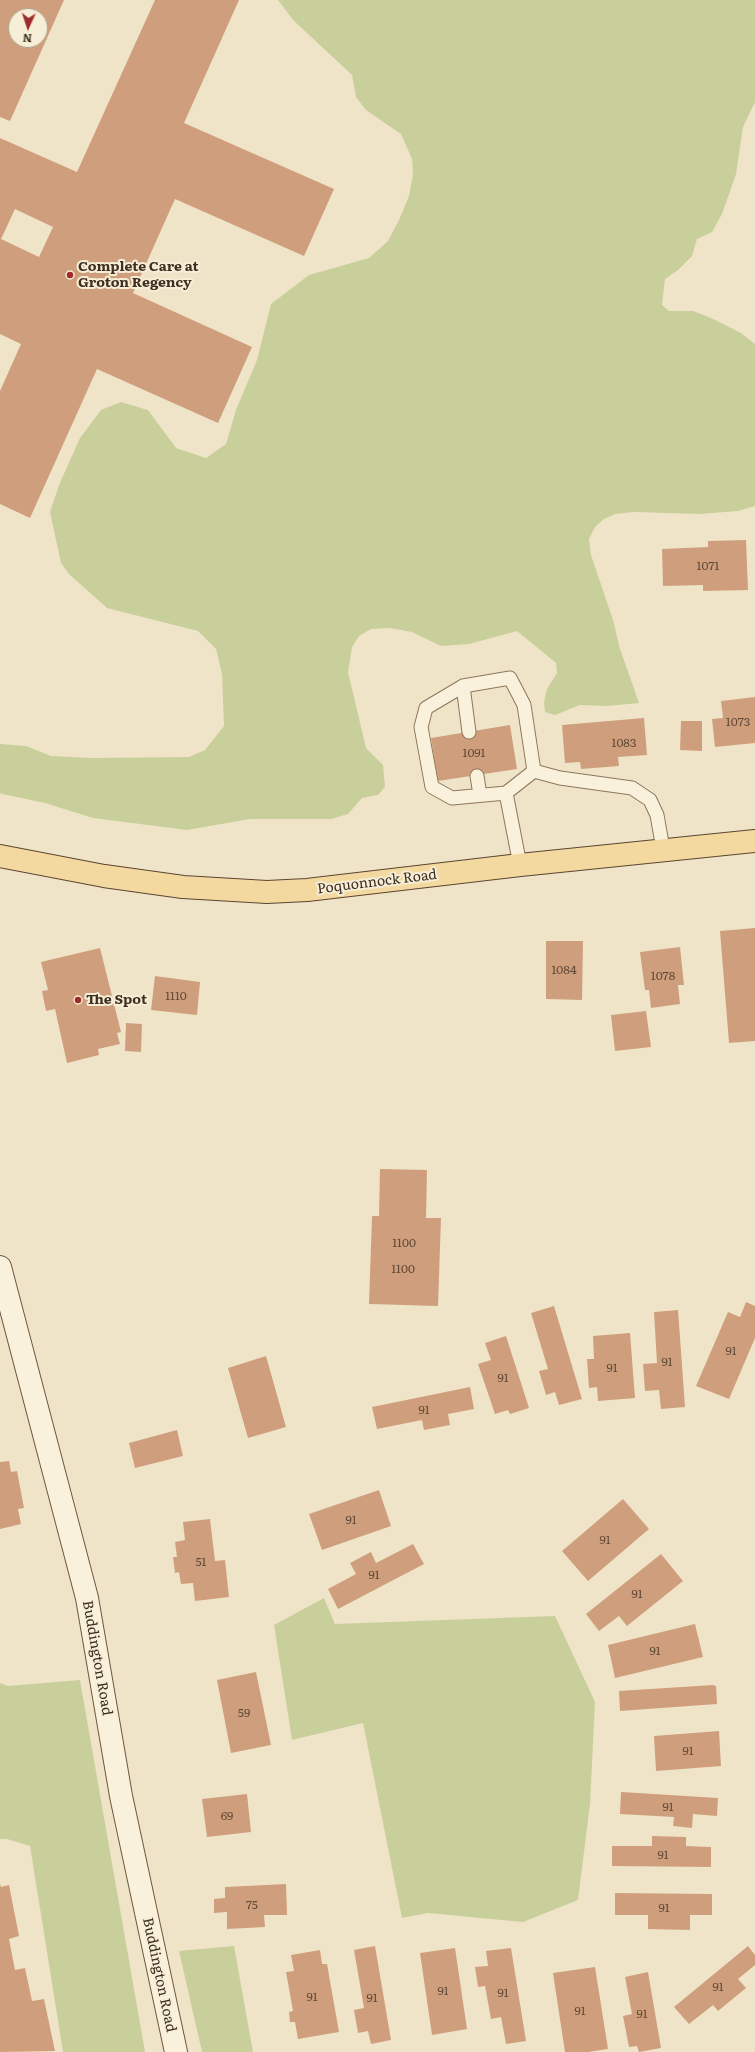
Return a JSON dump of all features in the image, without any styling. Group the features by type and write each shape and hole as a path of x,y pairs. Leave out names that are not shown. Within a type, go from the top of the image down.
{"main road":[{"name":"Poquonnock Road","path":"0,856 104,876 183,887 260,892 307,890 520,865 755,841"}],"street":[{"name":"Buddington Road","path":"0,1267 87,1598 121,1796 176,2052"}],"lane":[{"path":"510,678 524,706 534,771 506,793 452,798 432,787 421,727 426,708 463,686 510,678"},
{"path":"463,686 469,732"},
{"path":"534,771 560,778 632,788 650,800 657,815 663,850"},
{"path":"477,776 480,795"},
{"path":"506,793 520,865"}],"green space":[{"path":"278,0 755,0 755,102 743,127 736,174 722,214 712,232 697,239 692,256 678,270 665,279 662,305 669,311 693,311 711,318 741,333 755,344 755,506 738,511 699,514 634,512 615,514 604,519 595,527 589,539 591,555 614,623 619,646 639,703 607,706 580,705 555,715 545,712 544,702 547,689 557,673 556,663 517,631 469,644 441,646 412,632 390,628 371,629 359,636 352,647 348,672 366,748 383,765 385,787 378,795 362,798 348,814 331,819 250,819 187,830 93,818 45,803 2,794 0,793 0,744 26,746 51,756 91,758 189,757 205,750 224,726 222,674 216,649 198,631 107,608 69,574 61,563 50,512 59,485 80,438 101,410 121,402 148,410 176,448 206,458 226,444 236,410 257,360 271,304 309,275 369,258 388,241 409,196 413,174 412,159 401,134 366,110 356,97 352,75 293,20"},
{"path":"324,1598 335,1624 555,1616 595,1702 590,1804 578,1900 523,1922 428,1913 402,1918 363,1723 292,1740 274,1625"},
{"path":"80,1680 145,2052 63,2052 30,1846 7,1839 0,1839 0,1683 8,1686"},
{"path":"234,1946 253,2052 202,2052 179,1951"}],"building":[{"path":"0,0 64,0 48,36 48,8 8,8 8,48 43,48 10,121 0,117"},
{"name":"Complete Care at Groton Regency","path":"155,0 239,0 184,123 334,189 304,256 175,199 133,293 252,347 218,423 97,369 30,518 0,504 0,391 21,344 0,334 0,138 77,172","holes":["15,209 53,227 39,257 1,239"]},
{"path":"746,540 748,590 703,591 703,585 663,586 662,549 708,547 708,541"},
{"path":"755,697 755,743 715,747 712,719 723,718 721,701"},
{"path":"644,718 647,755 618,757 619,766 581,769 580,762 565,763 562,725"},
{"path":"681,721 702,721 702,751 680,750"},
{"path":"510,725 517,769 438,781 431,738"},
{"path":"755,928 755,1041 729,1043 720,931"},
{"path":"546,941 583,941 582,1000 546,999"},
{"path":"680,947 684,985 678,985 680,1004 651,1008 649,990 645,990 640,952"},
{"name":"The Spot","path":"100,948 121,1032 117,1033 120,1044 98,1049 99,1055 67,1063 55,1009 46,1011 42,991 48,990 41,962"},
{"path":"155,976 200,982 197,1015 151,1010"},
{"path":"646,1011 651,1047 615,1051 611,1015"},
{"path":"126,1023 142,1024 141,1052 125,1051"},
{"path":"380,1169 427,1170 426,1218 441,1218 438,1306 369,1304 372,1216 379,1216"},
{"path":"746,1302 755,1306 755,1338 729,1399 696,1386 728,1312 740,1317"},
{"path":"554,1306 582,1399 559,1405 555,1392 546,1395 539,1371 548,1369 531,1313"},
{"path":"678,1310 685,1407 661,1409 659,1390 645,1391 643,1364 657,1363 654,1312"},
{"path":"630,1333 635,1398 598,1401 597,1387 589,1388 587,1359 594,1359 593,1336"},
{"path":"506,1336 529,1408 510,1414 508,1410 495,1414 478,1364 491,1360 485,1343"},
{"path":"266,1356 286,1427 248,1438 228,1368"},
{"path":"470,1387 474,1409 448,1414 450,1425 424,1430 422,1420 377,1429 372,1407"},
{"path":"177,1430 183,1456 135,1468 129,1443"},
{"path":"9,1461 11,1472 17,1471 24,1508 18,1509 21,1524 0,1529 0,1462"},
{"path":"379,1490 391,1526 322,1550 309,1514"},
{"path":"623,1499 649,1529 588,1581 562,1551"},
{"path":"210,1519 215,1561 225,1560 229,1597 195,1601 193,1583 181,1584 179,1572 175,1573 173,1557 177,1557 175,1542 185,1540 183,1522"},
{"path":"413,1544 424,1564 338,1609 328,1589 356,1574 350,1563 371,1552 376,1563"},
{"path":"661,1554 683,1581 627,1626 619,1616 599,1631 586,1614"},
{"path":"695,1624 703,1657 615,1678 608,1645"},
{"path":"256,1672 271,1745 231,1753 217,1680"},
{"path":"716,1686 717,1704 620,1711 619,1691"},
{"path":"719,1731 721,1766 656,1771 654,1736"},
{"path":"621,1792 718,1798 717,1816 693,1814 692,1828 673,1826 674,1817 620,1814"},
{"path":"247,1794 251,1832 207,1837 202,1799"},
{"path":"652,1836 686,1837 686,1846 711,1847 711,1867 612,1866 612,1846 652,1846"},
{"path":"0,1884 1,1887 9,1885 19,1936 9,1939 15,1970 25,1968 32,2001 44,1999 55,2051 0,2052"},
{"path":"286,1884 287,1915 264,1915 265,1927 227,1929 227,1912 214,1913 214,1899 225,1898 225,1887"},
{"path":"615,1893 712,1894 712,1915 690,1915 690,1930 648,1929 648,1915 615,1915"},
{"path":"375,1946 391,2040 371,2044 368,2031 358,2033 354,2010 364,2008 354,1950"},
{"path":"748,1946 755,1955 755,1965 738,1979 746,1988 718,2011 713,2005 689,2024 674,2007"},
{"path":"455,1948 467,2029 432,2035 420,1953"},
{"path":"511,1948 526,2041 506,2044 501,2017 491,2019 485,1986 478,1987 475,1967 488,1966 486,1951"},
{"path":"320,1950 322,1964 327,1964 339,2032 298,2039 295,2022 290,2022 289,2012 293,2011 286,1972 294,1971 291,1955"},
{"path":"595,1967 608,2049 588,2052 565,2052 553,1973"},
{"path":"648,1972 661,2048 639,2052 637,2046 629,2047 623,2016 632,2014 625,1977"}],"place":[{"name":"Complete Care at Groton Regency","path":"70,275"},
{"name":"The Spot","path":"78,1000"}]}
